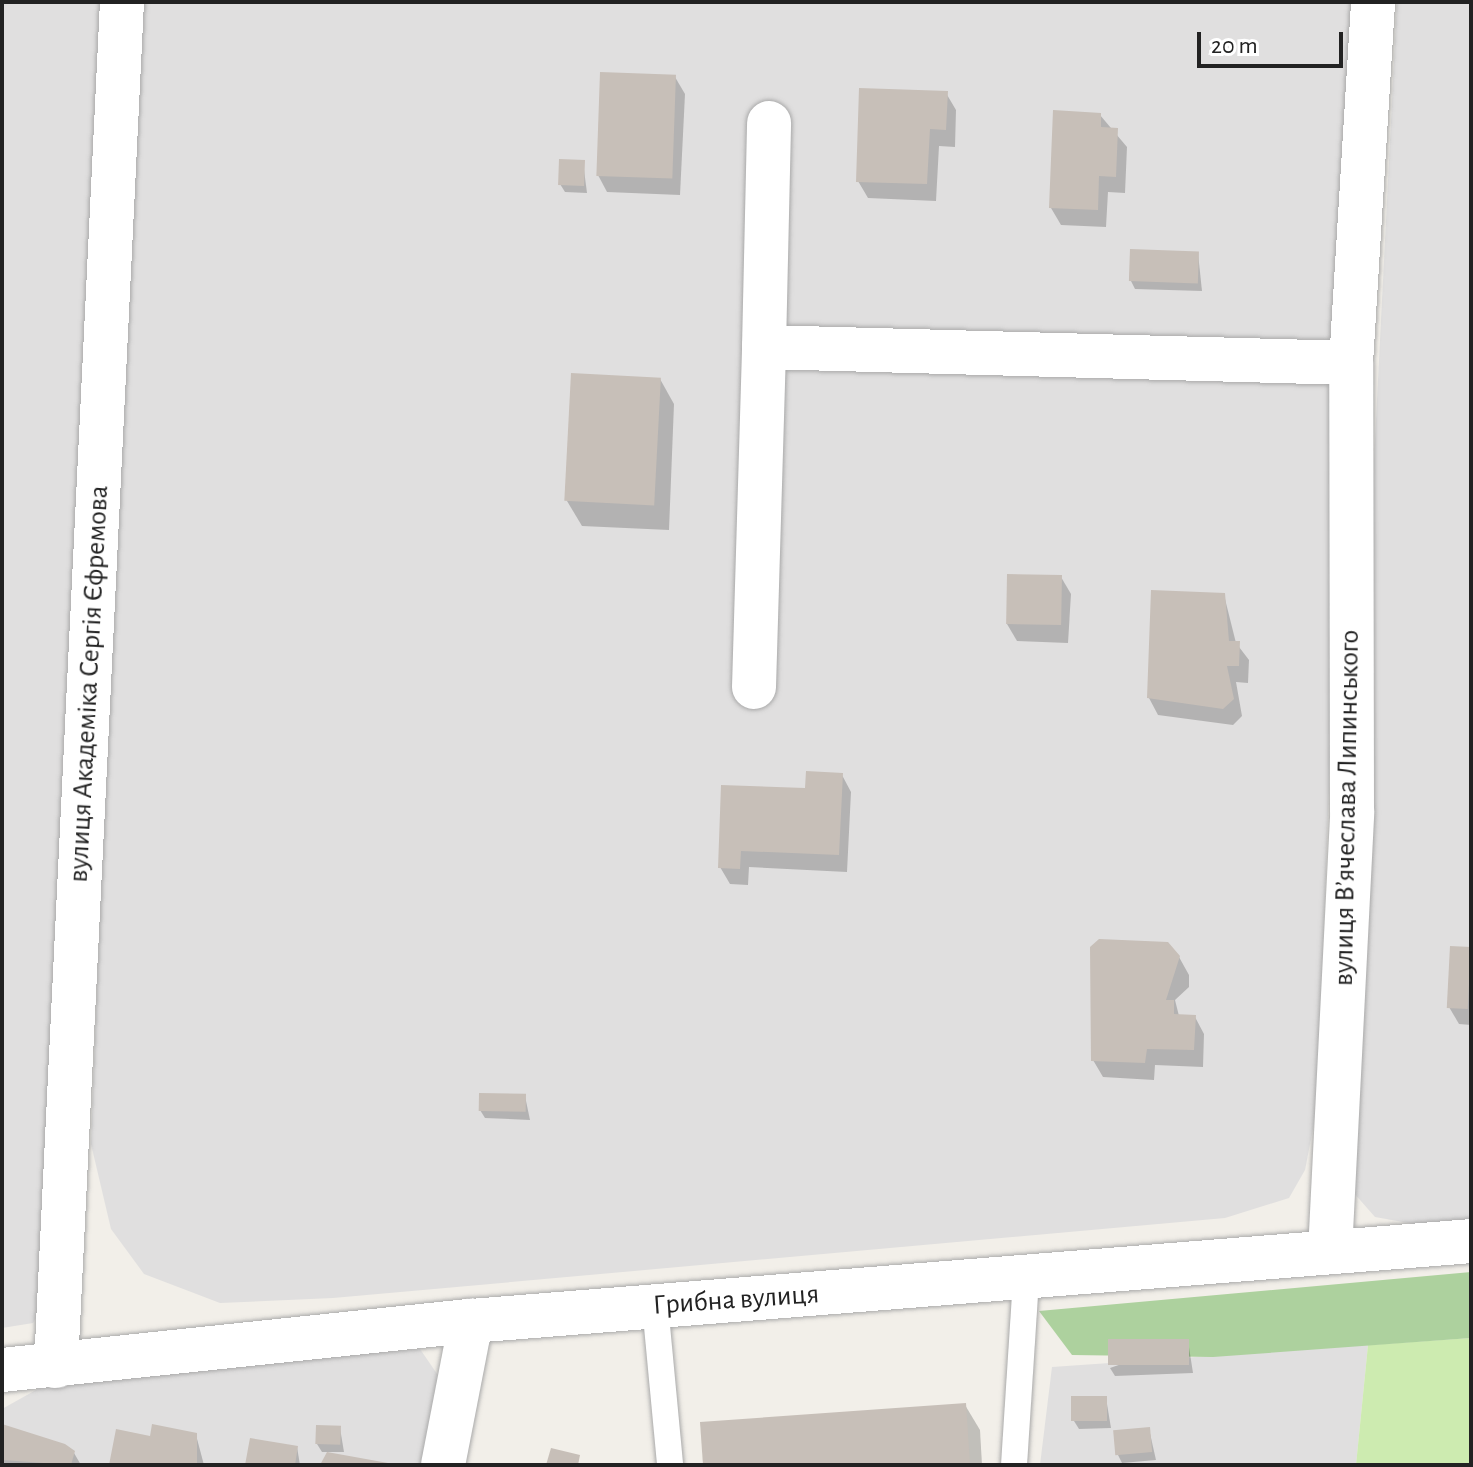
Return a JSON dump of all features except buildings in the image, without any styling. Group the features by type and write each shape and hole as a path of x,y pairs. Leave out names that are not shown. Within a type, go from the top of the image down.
{"street":[{"name":"вулиця Академіка Сергія Єфремова","path":"20,1373 122,2"},
{"name":"вулиця Вʼячеслава Липинського","path":"1330,1252 1352,812 1351,363 1373,2"},
{"path":"754,687 769,123"},
{"path":"764,347 1351,363"},
{"name":"Грибна вулиця","path":"20,1373 471,1321 655,1305 1026,1280 1471,1241"},
{"path":"443,1465 471,1321"}],"lane":[{"path":"1014,1465 1026,1280"},
{"path":"655,1305 670,1465"}],"shaded area":[{"path":"2,2 111,2 39,1313 33,1323 2,1328"},
{"path":"134,2 1356,2 1318,1103 1305,1170 1289,1198 1225,1218 333,1298 220,1303 144,1274 111,1229 91,1144"},
{"path":"1397,2 1471,2 1471,1221 1414,1224 1375,1217 1353,1192 1362,700"},
{"path":"1368,1345 1356,1465 1040,1465 1052,1367"},
{"path":"420,1349 444,1384 427,1465 2,1465 2,1409 59,1377"}],"green space":[{"path":"1471,1272 1471,1338 1213,1357 1072,1355 1039,1311"},
{"path":"1471,1338 1471,1465 1356,1465 1368,1345"}]}
